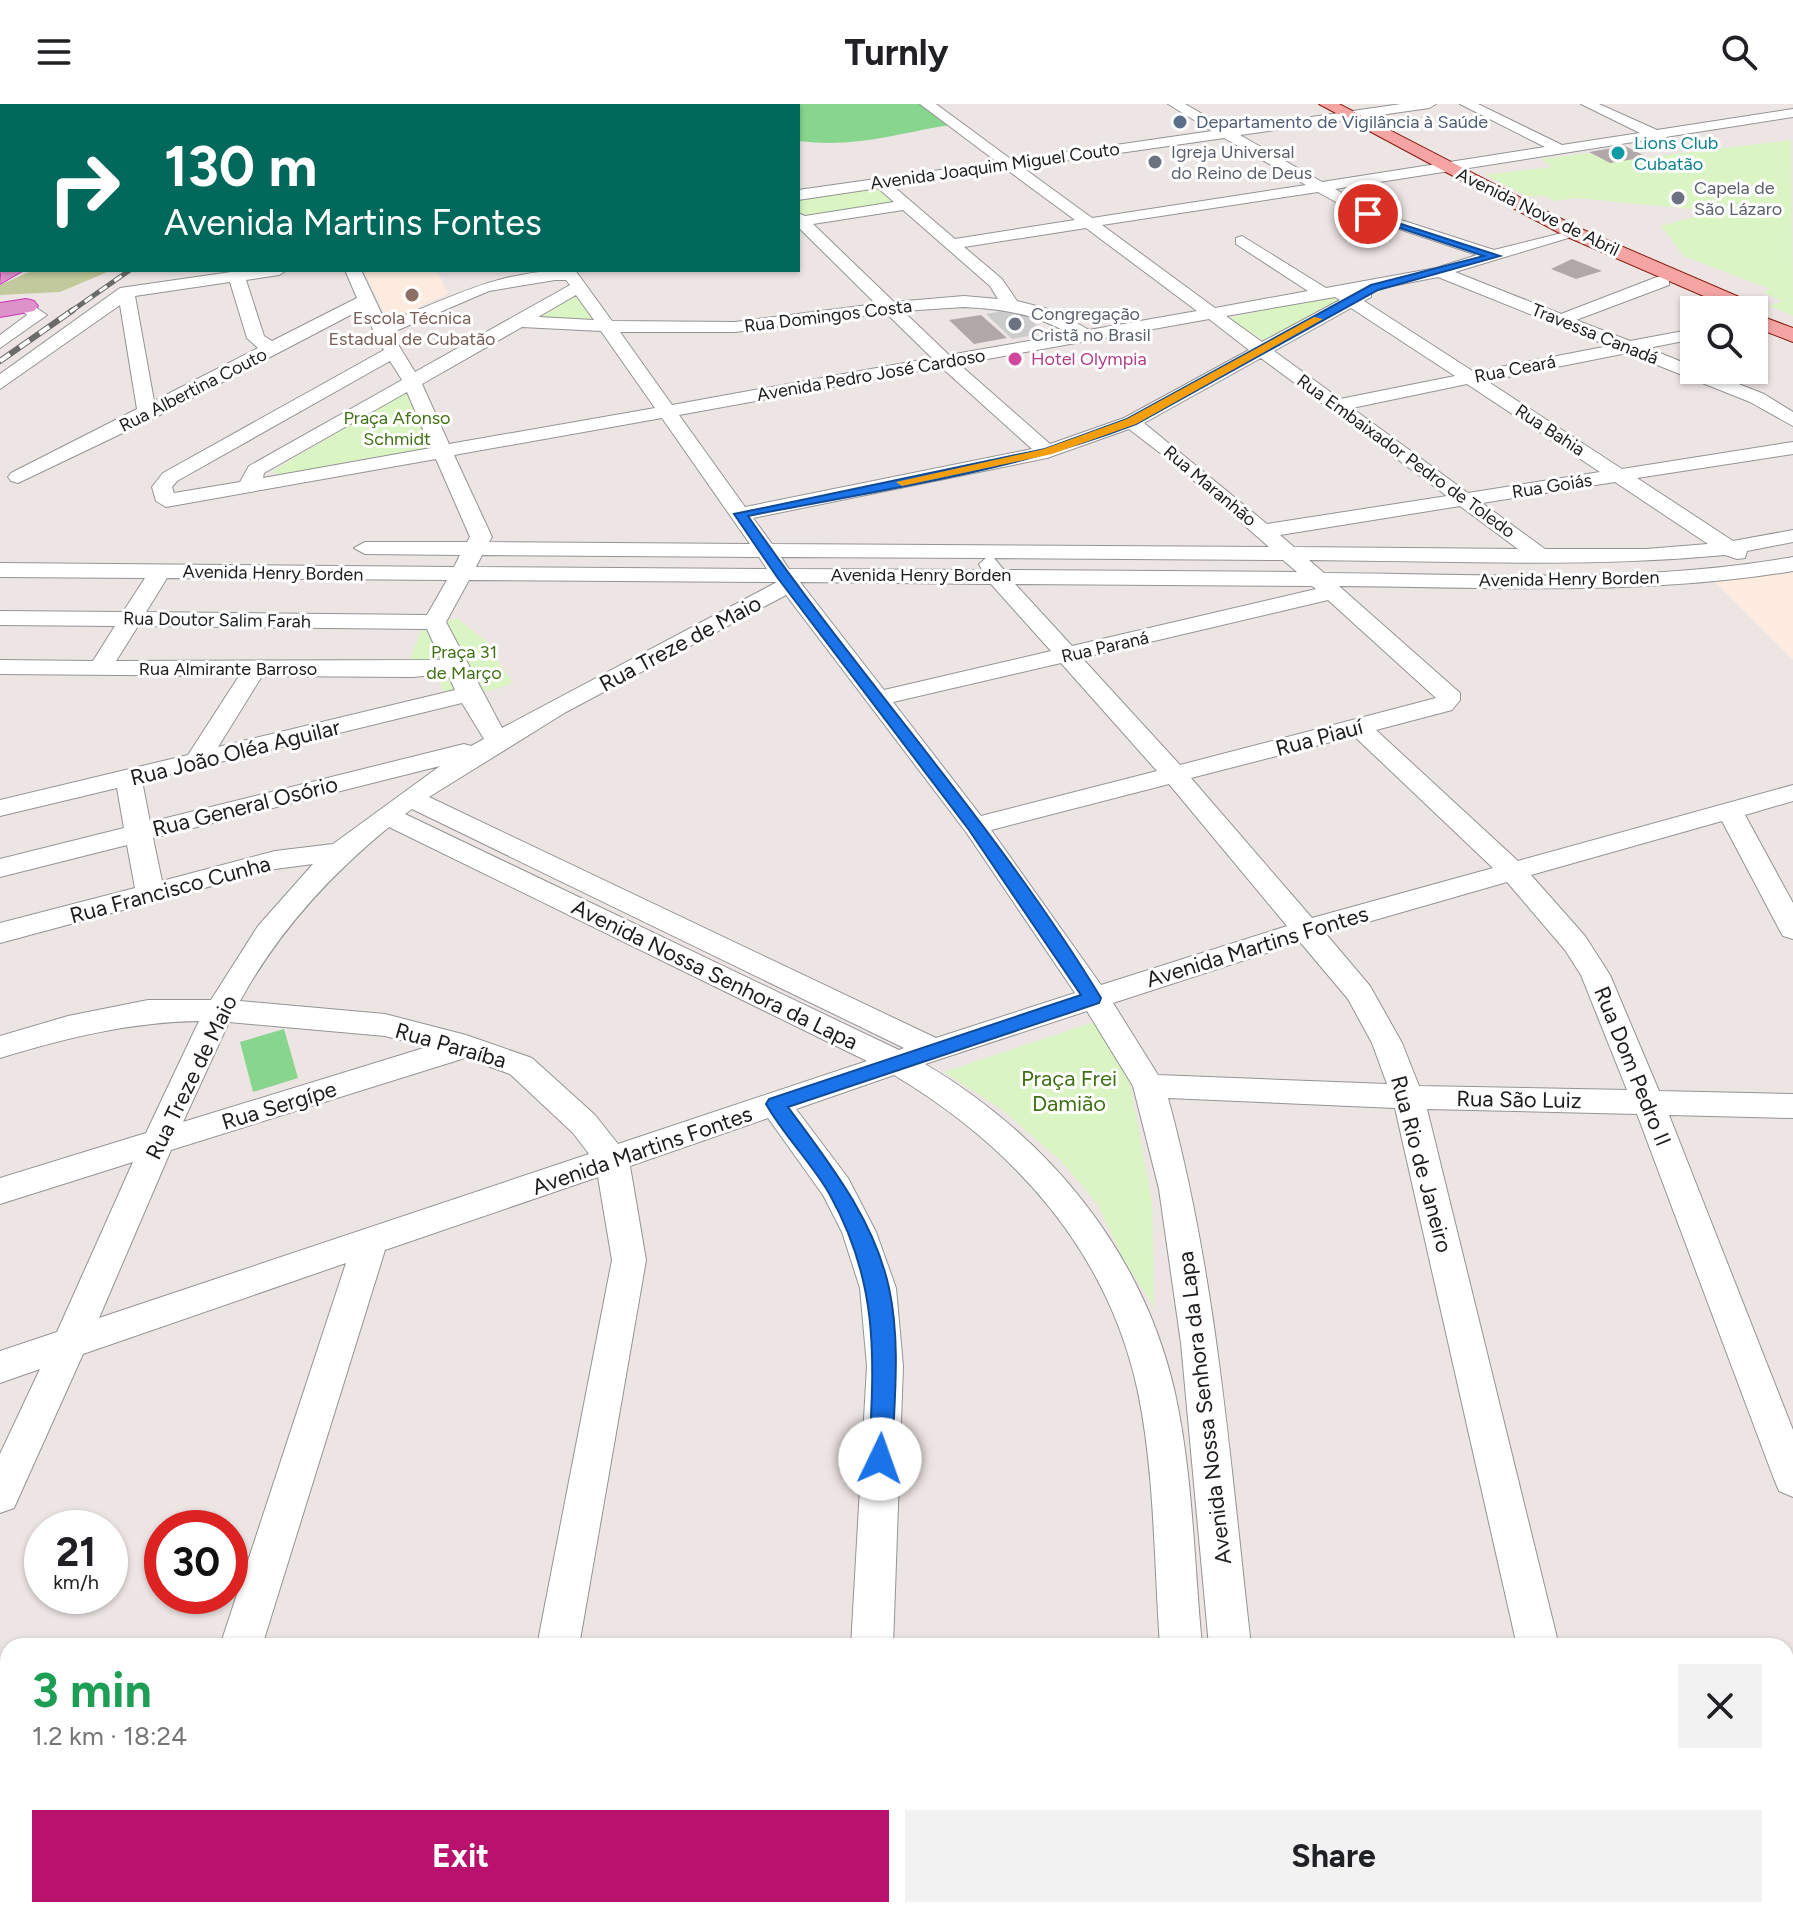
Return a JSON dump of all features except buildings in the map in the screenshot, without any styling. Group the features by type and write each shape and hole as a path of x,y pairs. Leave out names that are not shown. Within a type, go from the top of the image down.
{"highway":[{"path":"0,309 26,306"}],"main road":[{"name":"Avenida Nove de Abril","path":"1309,104 1337,112 1566,234 1699,296"},
{"name":"Avenida Nove de Abril","path":"1566,234 1707,296"},
{"name":"Avenida Nove de Abril","path":"1768,320 1793,327"},
{"name":"Avenida Nove de Abril","path":"1768,324 1793,336"}],"street":[{"name":"Rua Embaixador Pedro de Toledo","path":"927,104 1575,581"},
{"path":"1175,104 1368,214 1495,256"},
{"name":"Avenida Joaquim Miguel Couto","path":"800,195 1228,133 1337,112 1429,104"},
{"path":"1467,104 1562,150"},
{"path":"1588,104 1657,135"},
{"path":"1730,109 1784,129"},
{"path":"953,244 1793,113"},
{"path":"881,183 996,283 1010,304"},
{"path":"800,220 908,205"},
{"path":"800,220 946,362 1047,452"},
{"name":"Avenida Pedro José Cardoso","path":"393,352 170,477 162,487 166,501 1085,335 1337,295 1439,272 1566,234"},
{"name":"Rua Bahia","path":"1242,241 1337,295 1471,378 1731,548 1760,571"},
{"path":"0,383 126,292 265,272"},
{"path":"354,272 381,331 411,380 481,537 478,548 458,574 435,622 494,744"},
{"name":"Travessa Canadá","path":"1439,272 1757,398 1793,420"},
{"path":"381,331 453,298 507,280 531,275 572,277"},
{"path":"236,276 256,338 272,350"},
{"path":"249,485 256,470 516,321 572,277"},
{"name":"Avenida Nossa Senhora da Lapa","path":"572,277 786,579 975,826 1149,1086 1176,1189 1197,1328 1229,1638"},
{"path":"1561,320 1663,281"},
{"path":"126,292 147,414"},
{"path":"741,514 1047,452 1131,422 1262,350 1337,295"},
{"name":"Rua Albertina Couto","path":"18,477 367,300"},
{"name":"Rua Domingos Costa","path":"516,321 758,326 958,301 1010,304 1072,324 1085,335"},
{"path":"0,343 38,315 26,306"},
{"name":"Rua Ceará","path":"1336,405 1680,337"},
{"name":"Rua Maranhão","path":"1131,422 1287,553"},
{"name":"Rua Goiás","path":"1263,531 1793,448"},
{"name":"Avenida Henry Borden","path":"365,548 1646,556 1731,548 1793,536"},
{"name":"Rua Rio de Janeiro","path":"985,551 996,576 1308,929 1360,993 1387,1043 1408,1097 1536,1638"},
{"name":"Rua Piauí","path":"975,826 1443,705 1448,700 1448,693 1287,553"},
{"name":"Avenida Henry Borden","path":"0,570 786,579 996,576 1324,585 1575,581 1760,571 1793,564"},
{"path":"100,668 160,572"},
{"name":"Rua Treze de Maio","path":"0,1495 72,1342 218,1010 279,919 341,852 399,807 494,744 786,579"},
{"name":"Rua Paraná","path":"877,699 1068,655 1324,585"},
{"name":"Rua Doutor Salim Farah","path":"0,618 435,622"},
{"name":"Rua Almirante Barroso","path":"12,667 412,670 455,666"},
{"path":"0,689 12,667"},
{"path":"197,760 255,669"},
{"name":"Rua João Oléa Aguilar","path":"0,808 469,694"},
{"name":"Rua Dom Pedro II","path":"1359,727 1511,870 1575,943 1595,975 1648,1102 1793,1479"},
{"name":"Rua General Osório","path":"0,868 494,744"},
{"path":"128,778 150,893"},
{"name":"Avenida Martins Fontes","path":"0,1367 1092,998 1308,929 1793,793"},
{"name":"Avenida Nossa Senhora da Lapa","path":"399,807 934,1050"},
{"name":"Avenida Nossa Senhora da Lapa","path":"399,807 897,1062 970,1106 1023,1153 1067,1200 1104,1253 1129,1308 1157,1394 1180,1638"},
{"path":"1729,810 1793,929"},
{"name":"Rua Francisco Cunha","path":"0,933 275,860 341,852"},
{"name":"Rua Paraíba","path":"0,1047 68,1027 148,1011 218,1010 385,1025 466,1046 521,1066 584,1124 612,1159 629,1260 559,1638"},
{"name":"Rua Sergípe","path":"0,1191 466,1046"},
{"name":"Rua São Luiz","path":"1149,1086 1408,1097 1793,1106"},
{"path":"775,1104 836,1187 859,1232 878,1288 885,1366 872,1638"},
{"path":"244,1638 370,1243"}],"shaded area":[{"name":"Escola Técnica Estadual de Cubatão","path":"364,272 438,272 448,294 393,319 386,316"},
{"name":"Congregação Cristã no Brasil","path":"1019,311 1046,333 1012,339 986,314"},
{"path":"1793,569 1793,660 1715,582"}],"green space":[{"path":"800,104 922,104 950,125 875,139 800,141"},
{"path":"1791,140 1793,316 1769,306 1783,301 1763,292 1770,289 1684,256 1661,226 1701,215 1692,209 1576,198 1555,201 1541,195 1528,197 1485,175 1552,167 1541,159 1590,153 1610,162"},
{"path":"879,186 901,205 806,219 800,214 800,198"},
{"path":"29,272 107,272 60,292 0,295 0,285"},
{"path":"571,294 577,295 593,319 537,320 532,316"},
{"path":"1330,295 1341,298 1340,301 1266,342 1229,318"},
{"name":"Praça Afonso Schmidt","path":"404,392 408,393 430,449 280,474 271,472"},
{"name":"Praça 31 de Março","path":"457,618 492,646 498,662 513,683 493,690 444,695 438,676 403,676 422,629"},
{"name":"Praça Frei Damião","path":"1094,1022 1129,1079 1152,1202 1154,1307 1122,1257 1097,1203 1060,1160 1000,1108 944,1072"},
{"path":"284,1029 298,1078 253,1092 240,1042"}],"railway":[{"path":"70,312 127,272"},
{"path":"0,361 73,310"}],"slow traffic":[{"path":"902,482 1047,452 1131,422 1318,319"}],"place":[{"name":"Departamento de Vigilância à Saúde","path":"1180,122"},
{"name":"Lions Club Cubatão","path":"1618,153"},
{"name":"Igreja Universal do Reino de Deus","path":"1155,162"},
{"name":"Capela de São Lázaro","path":"1678,198"},
{"name":"Escola Técnica Estadual de Cubatão","path":"412,295"},
{"name":"Congregação Cristã no Brasil","path":"1015,324"},
{"name":"Hotel Olympia","path":"1015,359"}],"route":[{"path":"880,1459 885,1366 878,1288 859,1232 836,1187 775,1104 1092,998 975,826 782,574 741,514 1047,452 1131,422 1374,287 1495,256 1368,214"}]}
